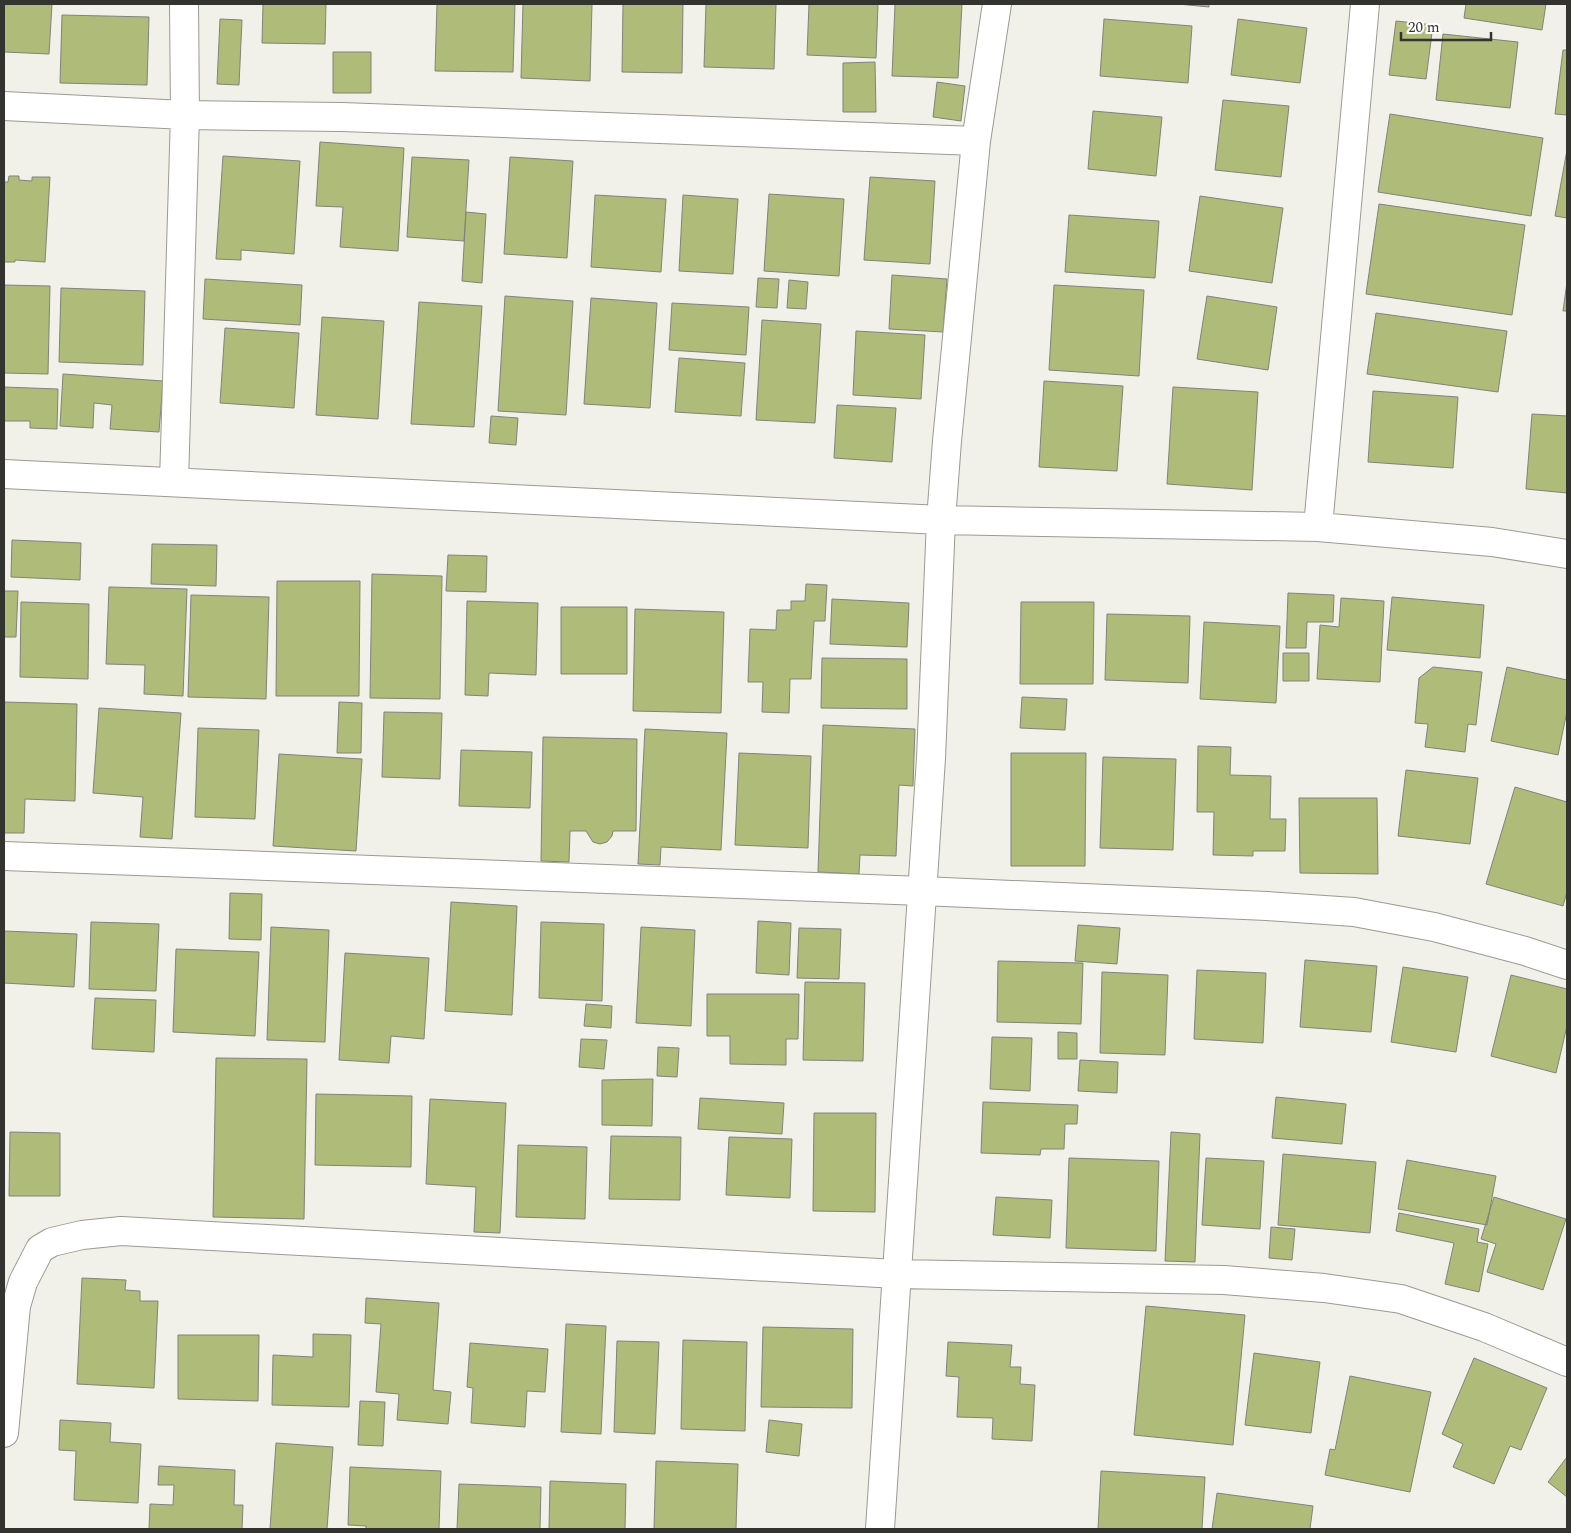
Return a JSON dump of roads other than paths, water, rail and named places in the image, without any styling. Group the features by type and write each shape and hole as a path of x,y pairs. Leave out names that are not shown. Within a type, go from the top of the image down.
{"street":[{"path":"174,482 185,115 184,4"},
{"path":"880,1529 931,758 941,520 976,141 997,4"},
{"path":"1318,528 1365,4"},
{"path":"4,106 185,115 342,117 976,141"},
{"path":"4,474 941,520 1318,528 1492,542 1567,554"},
{"path":"4,856 922,891 1267,906 1354,912 1434,927 1525,951 1567,965"},
{"path":"4,1433 16,1306 23,1282 40,1249 52,1242 82,1235 121,1231 897,1274 1224,1280 1334,1290 1401,1299 1484,1327 1567,1362"}]}
